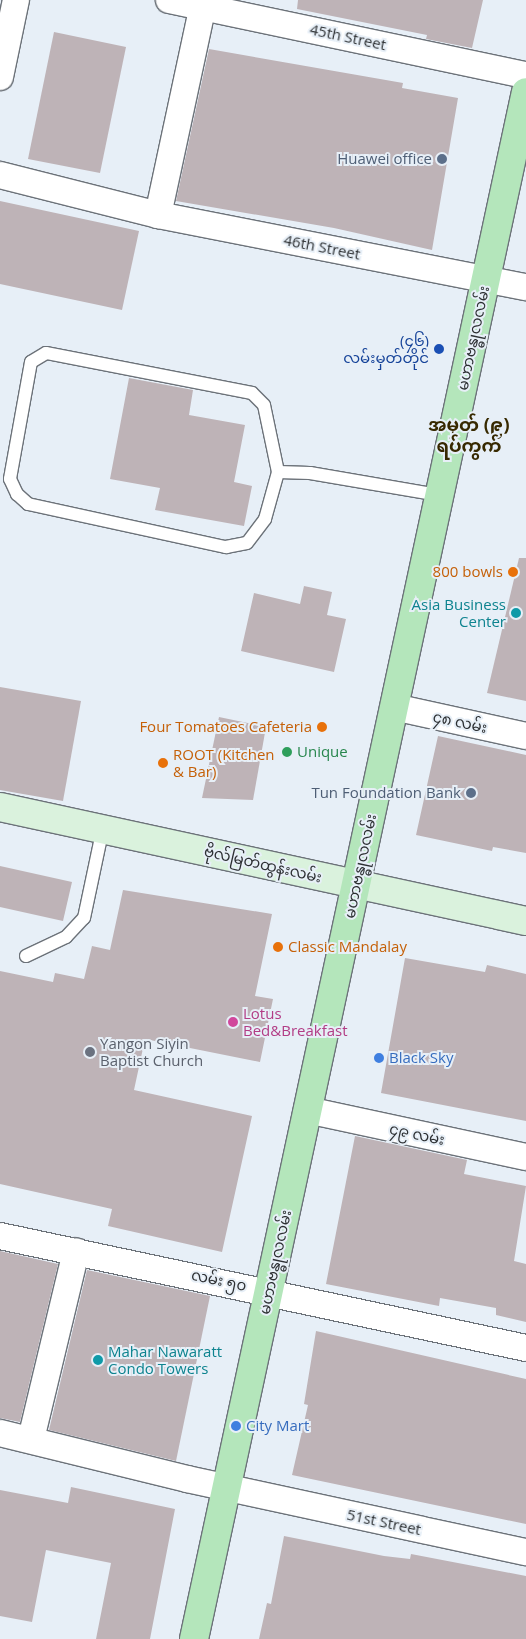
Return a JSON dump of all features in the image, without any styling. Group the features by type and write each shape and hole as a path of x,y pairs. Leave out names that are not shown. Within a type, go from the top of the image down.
{"main road":[{"name":"မဟာဗန္ဓုလလမ်း","path":"194,1639 234,1489 276,1292 307,1110 439,495 505,283 524,108"},
{"name":"ဗိုလ်မြတ်ထွန်းလမ်း","path":"0,807 103,828 355,885 526,920"}],"street":[{"path":"0,77 16,0"},
{"name":"45th Street","path":"169,0 204,4 526,75"},
{"path":"158,215 204,4"},
{"name":"46th Street","path":"0,175 5,179 158,215 505,283"},
{"name":"၄၈ လမ်း","path":"394,707 526,736"},
{"name":"၄၉ လမ်း","path":"307,1110 526,1157"},
{"name":"လမ်း ၅၀","path":"0,1236 276,1292 526,1348"},
{"path":"31,1439 76,1250"},
{"name":"51st Street","path":"0,1433 234,1489 526,1552"}],"lane":[{"path":"46,353 252,393 264,405 278,472 265,519 246,543 226,547 28,504 17,494 10,479 31,362 46,353"},
{"path":"278,472 310,473 439,495"},
{"path":"26,956 66,937 84,918 103,828"}],"building":[{"path":"298,0 483,0 472,48 426,39 427,35 297,9"},
{"path":"54,32 126,47 100,173 28,159"},
{"path":"209,49 403,83 402,88 458,98 432,250 334,228 176,201"},
{"path":"0,201 139,231 122,310 0,284"},
{"path":"129,378 193,390 189,415 245,425 234,482 252,486 244,526 155,510 160,488 110,479"},
{"name":"Asia Business Center","path":"519,558 526,558 526,701 487,693"},
{"path":"304,586 332,592 327,615 346,619 334,672 241,651 254,593 300,604"},
{"path":"0,687 81,701 63,801 0,790"},
{"path":"219,717 266,727 253,800 202,798"},
{"path":"438,736 526,755 526,853 493,847 492,851 416,835"},
{"path":"0,866 72,882 63,921 0,907"},
{"path":"123,890 272,914 255,996 273,999 260,1062 145,1039 134,1090 252,1116 222,1252 108,1226 112,1209 0,1184 0,971 53,982 55,973 84,979 92,946 110,950"},
{"path":"405,958 485,972 487,965 526,974 526,1121 381,1093"},
{"path":"355,1136 467,1160 464,1174 526,1186 514,1261 526,1264 526,1322 496,1315 496,1308 440,1298 439,1306 326,1284"},
{"path":"0,1251 58,1264 20,1422 0,1418"},
{"path":"87,1270 210,1296 176,1461 49,1430"},
{"path":"316,1331 526,1379 526,1524 292,1475 308,1405 304,1404"},
{"path":"71,1487 175,1509 150,1639 96,1639 111,1563 46,1550 32,1622 0,1616 0,1490 68,1503"},
{"path":"284,1536 384,1556 410,1559 411,1554 526,1576 526,1639 259,1639 267,1603 271,1604"}],"place":[{"name":"Huawei office","path":"442,159"},
{"name":"(၄၆) လမ်းမှတ်တိုင်","path":"439,349"},
{"name":"800 bowls","path":"513,572"},
{"name":"Asia Business Center","path":"516,613"},
{"name":"Four Tomatoes Cafeteria","path":"322,727"},
{"name":"Unique","path":"287,752"},
{"name":"ROOT (Kitchen & Bar)","path":"163,763"},
{"name":"Tun Foundation Bank","path":"471,793"},
{"name":"Classic Mandalay","path":"278,947"},
{"name":"Lotus Bed&Breakfast","path":"233,1022"},
{"name":"Yangon Siyin Baptist Church","path":"90,1052"},
{"name":"Black Sky","path":"379,1058"},
{"name":"Mahar Nawaratt Condo Towers","path":"98,1360"},
{"name":"City Mart","path":"236,1426"}],"district":[{"name":"အမှတ် (၉) ရပ်ကွက်","path":"469,435"}]}
